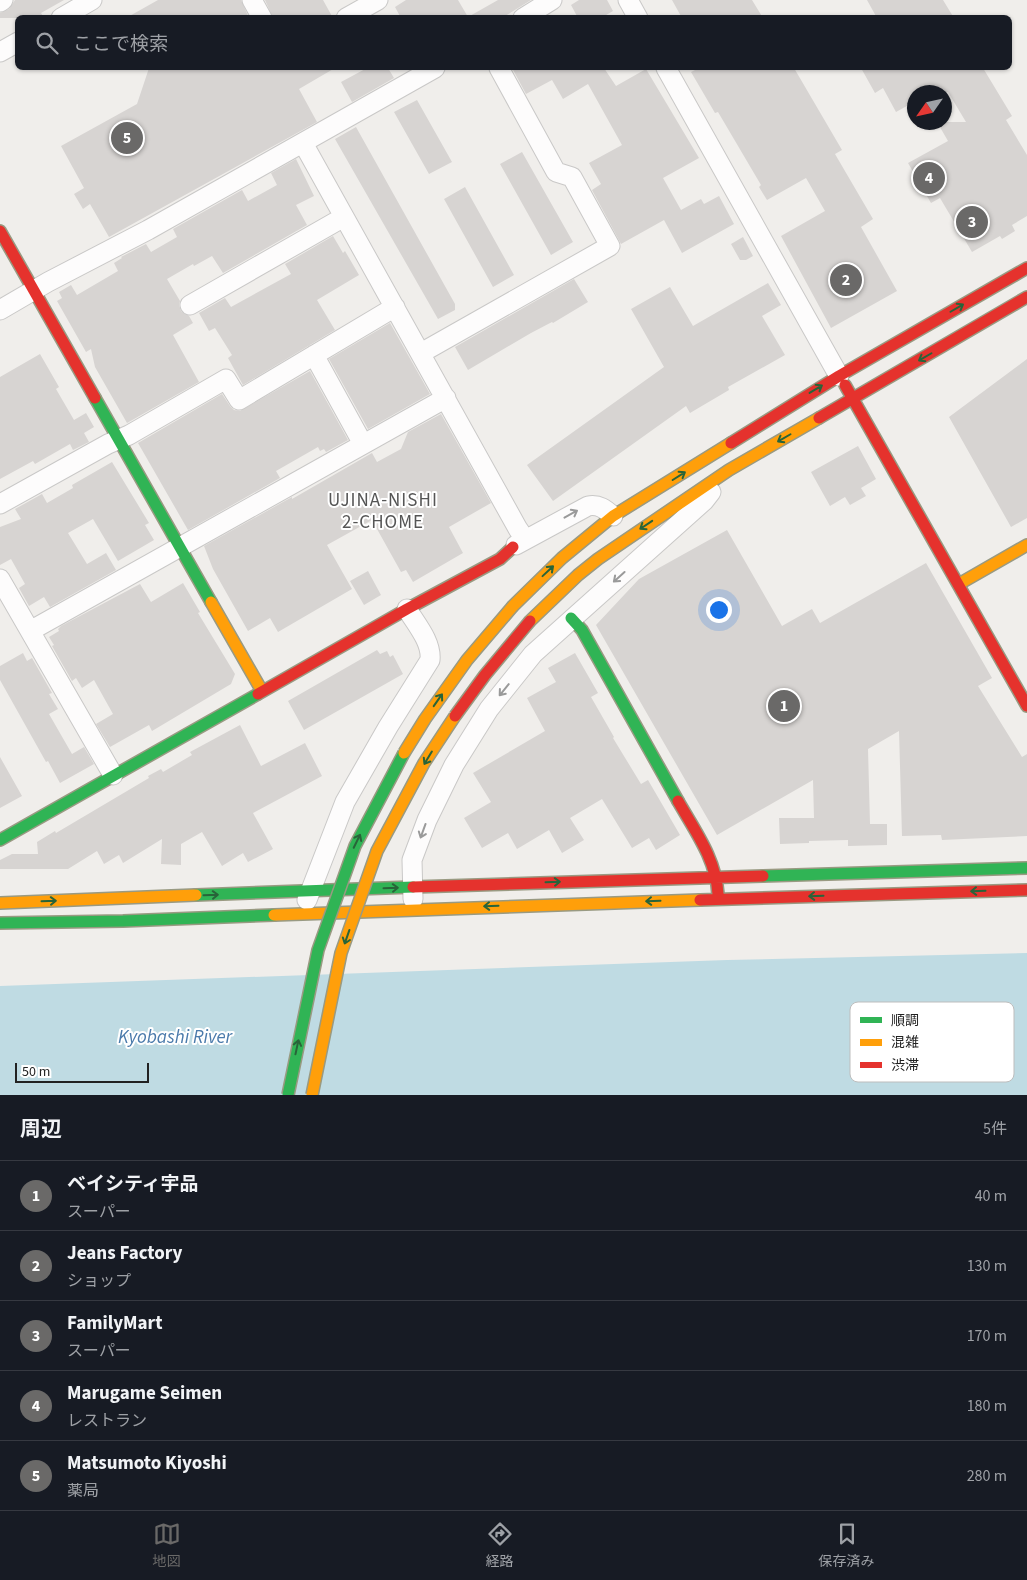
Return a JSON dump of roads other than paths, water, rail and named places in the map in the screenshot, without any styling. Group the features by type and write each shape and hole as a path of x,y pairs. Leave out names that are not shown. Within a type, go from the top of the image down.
{"street":[{"path":"66,15 92,0"},
{"path":"252,0 260,15"},
{"path":"347,11 378,0"},
{"path":"528,15 552,0"},
{"path":"628,0 636,15"},
{"path":"0,52 15,44"},
{"path":"0,310 140,234 431,70"},
{"path":"421,353 610,246 572,176 556,172 501,70"},
{"path":"667,70 1027,706"},
{"path":"303,143 446,398 519,543"},
{"path":"190,305 344,217"},
{"path":"0,231 262,691"},
{"path":"288,1095 318,950 355,846 400,759 425,719 467,660 514,606 562,558 613,516 839,376 1027,268"},
{"path":"312,1095 342,953 377,851 424,763 446,728 475,687 530,621 578,575 618,543 729,470 1027,297"},
{"path":"0,504 119,440 226,379 239,400 395,307"},
{"path":"314,356 363,444"},
{"path":"30,631 446,398"},
{"path":"414,908 412,860 427,820 454,765 489,709 533,654 704,501 729,470"},
{"path":"0,840 407,609 495,562 519,543 588,506 595,505 606,509 613,516"},
{"path":"959,584 1027,545"},
{"path":"0,579 113,775"},
{"path":"302,913 345,802 388,727 430,660 431,652 428,645 407,609"},
{"path":"571,618 587,638 710,858 717,878 718,899"},
{"path":"1010,677 1027,675"},
{"path":"2,906 413,887 1027,868"},
{"path":"0,923 124,921 414,908 1027,890"},
{"path":"2,906 124,921"}],"water":[{"name":"Kyobashi River","path":"1027,953 1027,1095 0,1095 0,986 727,960"}],"place":[{"name":"Matsumoto Kiyoshi","path":"127,138"},
{"name":"Marugame Seimen","path":"929,178"},
{"name":"FamilyMart","path":"972,222"},
{"name":"Jeans Factory","path":"846,280"},
{"name":"ベイシティ宇品","path":"784,706"}],"district":[{"name":"UJINA-NISHI 2-CHOME","path":"383,511"}]}
